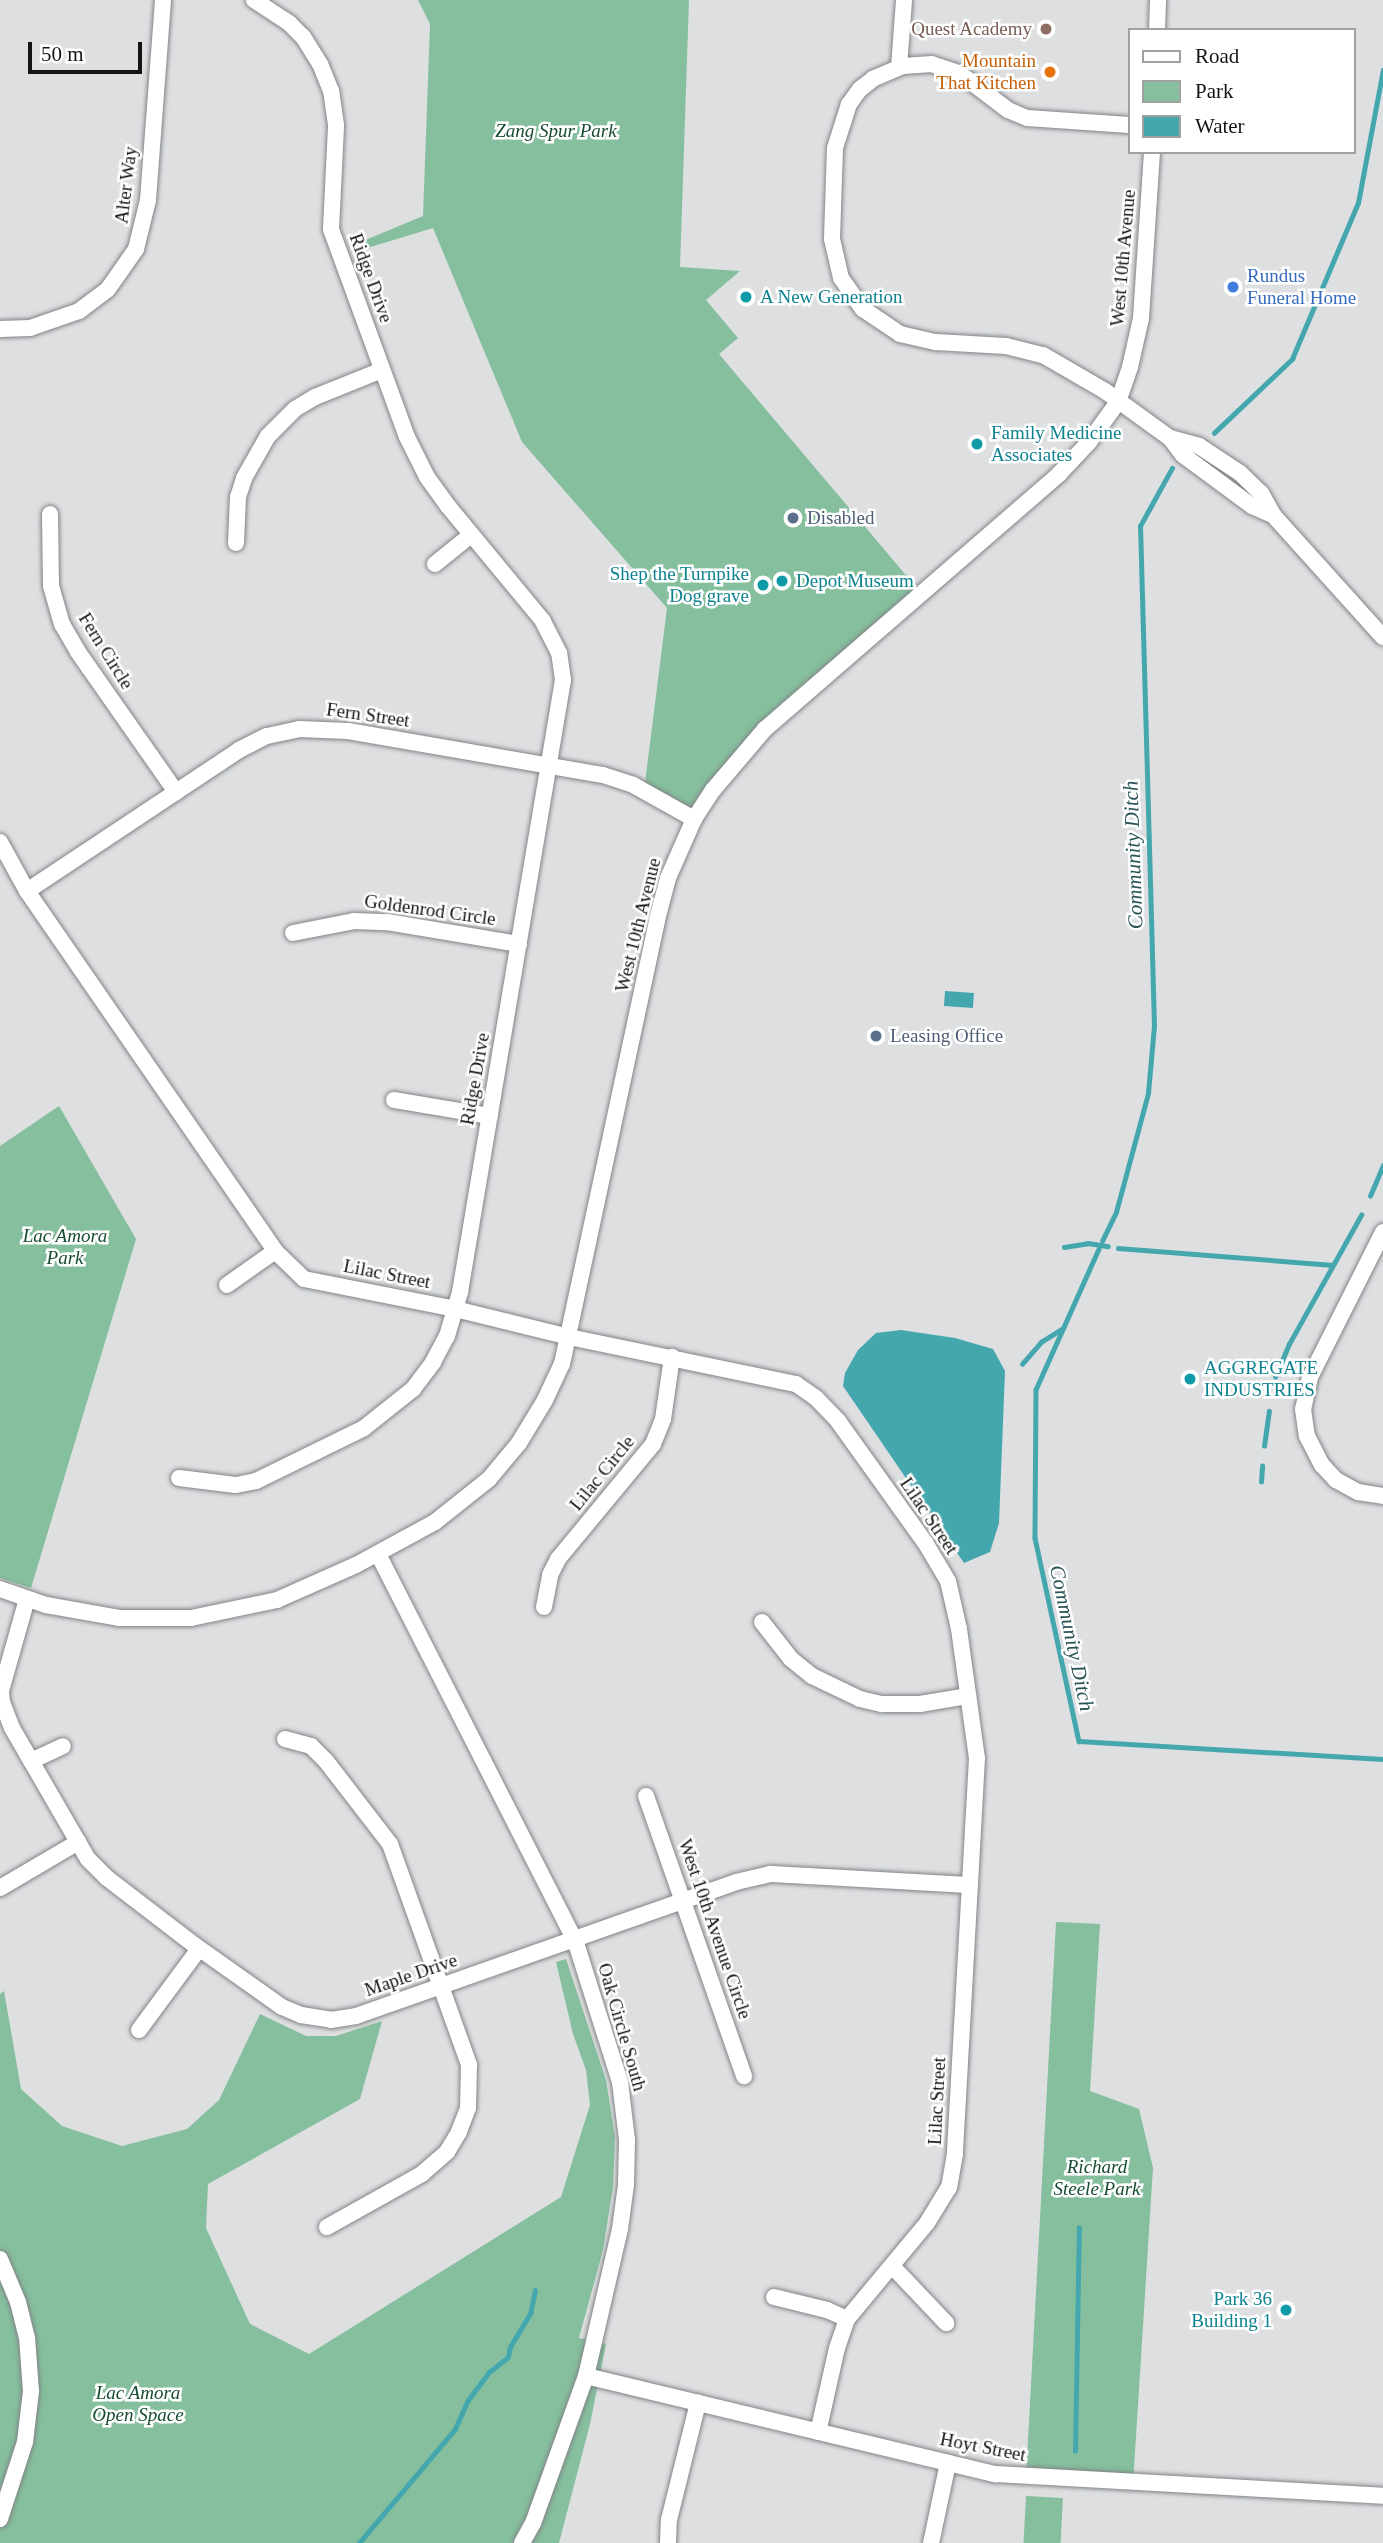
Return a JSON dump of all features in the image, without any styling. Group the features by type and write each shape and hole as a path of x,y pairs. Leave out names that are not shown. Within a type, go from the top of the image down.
{"street":[{"name":"Alter Way","path":"0,329 30,328 79,311 108,289 136,249 148,200 163,0"},
{"name":"Ridge Drive","path":"178,1478 236,1485 256,1481 364,1428 390,1410 424,1376 447,1336 455,1309 490,1116 562,698 559,653 543,621 471,535 427,477 407,437 331,229 336,125 331,91 320,64 303,37 289,23 254,0"},
{"path":"900,67 904,0"},
{"path":"1157,28 1158,0"},
{"path":"1128,125 1027,118 1008,110 971,79 950,69 920,64 900,67 860,89 849,104 838,129 832,239 841,278 856,301 889,328 913,338 1027,349 1092,383 1170,438 1183,455 1252,506 1274,516 1383,637"},
{"name":"West 10th Avenue","path":"0,1589 82,1613 119,1618 191,1618 277,1600 377,1554 460,1504 503,1463 545,1401 562,1364 657,920 668,878 694,819 713,790 765,729 1059,474 1089,442 1118,402 1130,368 1141,318 1152,154"},
{"path":"236,543 239,497 244,478 268,436 295,409 315,397 382,370"},
{"name":"Fern Circle","path":"50,514 51,586 62,624 78,652 176,792"},
{"path":"435,564 471,535"},
{"name":"Fern Street","path":"27,891 249,744 299,729 348,731 623,780 694,819"},
{"name":"Lilac Street","path":"0,842 27,891 275,1251 304,1279 455,1309 569,1337 796,1384 816,1398 838,1421 926,1544 948,1581 977,1758 955,2154 949,2187 927,2223 847,2319 837,2348 818,2432"},
{"name":"Goldenrod Circle","path":"293,933 354,921 387,922 519,944"},
{"path":"394,1100 490,1116"},
{"path":"1383,1232 1310,1377 1303,1409 1311,1447 1322,1465 1336,1480 1358,1492 1383,1496"},
{"path":"227,1285 275,1251"},
{"name":"Lilac Circle","path":"544,1607 550,1575 558,1559 653,1444 663,1419 672,1357"},
{"name":"Oak Circle South","path":"377,1554 575,1940 620,2082 627,2140 626,2185 620,2229 586,2376 533,2523 522,2543"},
{"name":"Maple Drive","path":"27,1599 1,1695 12,1728 88,1859 107,1878 200,1949 282,2007 320,2019 356,2016 736,1882 771,1874 970,1885"},
{"path":"762,1622 791,1659 812,1676 860,1699 882,1704 920,1704 968,1696"},
{"path":"285,1739 311,1746 379,1826 398,1862 468,2065 470,2095 460,2132 447,2151 422,2174 327,2227"},
{"path":"31,1761 63,1746"},
{"name":"West 10th Avenue Circle","path":"646,1796 744,2076"},
{"path":"0,1888 78,1842"},
{"path":"139,2030 200,1949"},
{"path":"0,2259 18,2302 27,2337 31,2391 25,2442 0,2519"},
{"path":"892,2266 946,2323"},
{"path":"774,2297 827,2310 847,2319"},
{"name":"Hoyt Street","path":"586,2376 1015,2477 1383,2496"},
{"path":"668,2543 669,2520 698,2403"},
{"path":"930,2543 948,2463"}],"green space":[{"name":"Zang Spur Park","path":"418,0 689,0 680,267 740,271 706,300 738,338 719,354 921,593 766,729 694,819 644,791 667,608 522,442 433,228 354,252 351,246 423,216 430,24"},
{"name":"Lac Amora Park","path":"59,1106 136,1239 31,1588 0,1578 0,1146"},
{"name":"Richard Steele Park","path":"1056,1922 1100,1924 1090,2091 1139,2109 1153,2168 1133,2484 1026,2477"},
{"name":"Lac Amora Open Space","path":"566,1959 606,2080 615,2137 613,2187 603,2250 579,2338 606,2344 590,2424 559,2543 0,2543 0,1994 4,1991 21,2089 62,2126 122,2146 187,2129 219,2100 260,2014 306,2036 336,2036 382,2021 360,2099 208,2184 206,2228 250,2324 309,2354 561,2197 590,2105 586,2070 573,2034 556,1962"},
{"path":"1026,2496 1063,2498 1061,2543 1024,2543"}],"water":[{"path":"945,991 974,993 973,1008 944,1006"},
{"path":"901,1330 955,1338 993,1349 1005,1371 999,1523 990,1552 964,1563 843,1386 845,1373 858,1350 876,1333"}],"waterway":[{"name":"Community Ditch","path":"1214,433 1292,359 1358,203 1383,70"},
{"name":"Community Ditch","path":"1102,1241 1116,1212 1148,1093 1154,1026 1140,526 1172,468"},
{"path":"1370,1196 1383,1166"},
{"path":"1275,1377 1289,1344 1361,1215"},
{"path":"1064,1247 1088,1243 1108,1246"},
{"path":"1118,1248 1332,1265"},
{"name":"Community Ditch","path":"1099,1249 1036,1390 1035,1538 1079,1741 1383,1759"},
{"path":"1022,1364 1041,1342 1063,1328"},
{"path":"1264,1446 1269,1411"},
{"path":"1261,1482 1262,1466"},
{"path":"1075,2451 1079,2228"},
{"path":"359,2543 455,2429 468,2400 489,2372 508,2357 510,2347 530,2314 535,2291"}],"place":[{"name":"Quest Academy","path":"1046,29"},
{"name":"Mountain That Kitchen","path":"1050,72"},
{"name":"Rundus Funeral Home","path":"1233,287"},
{"name":"A New Generation","path":"746,297"},
{"name":"Family Medicine Associates","path":"977,444"},
{"name":"Disabled","path":"793,518"},
{"name":"Depot Museum","path":"782,581"},
{"name":"Shep the Turnpike Dog grave","path":"763,585"},
{"name":"Leasing Office","path":"876,1036"},
{"name":"AGGREGATE INDUSTRIES","path":"1190,1379"},
{"name":"Park 36 Building 1","path":"1286,2310"}]}
